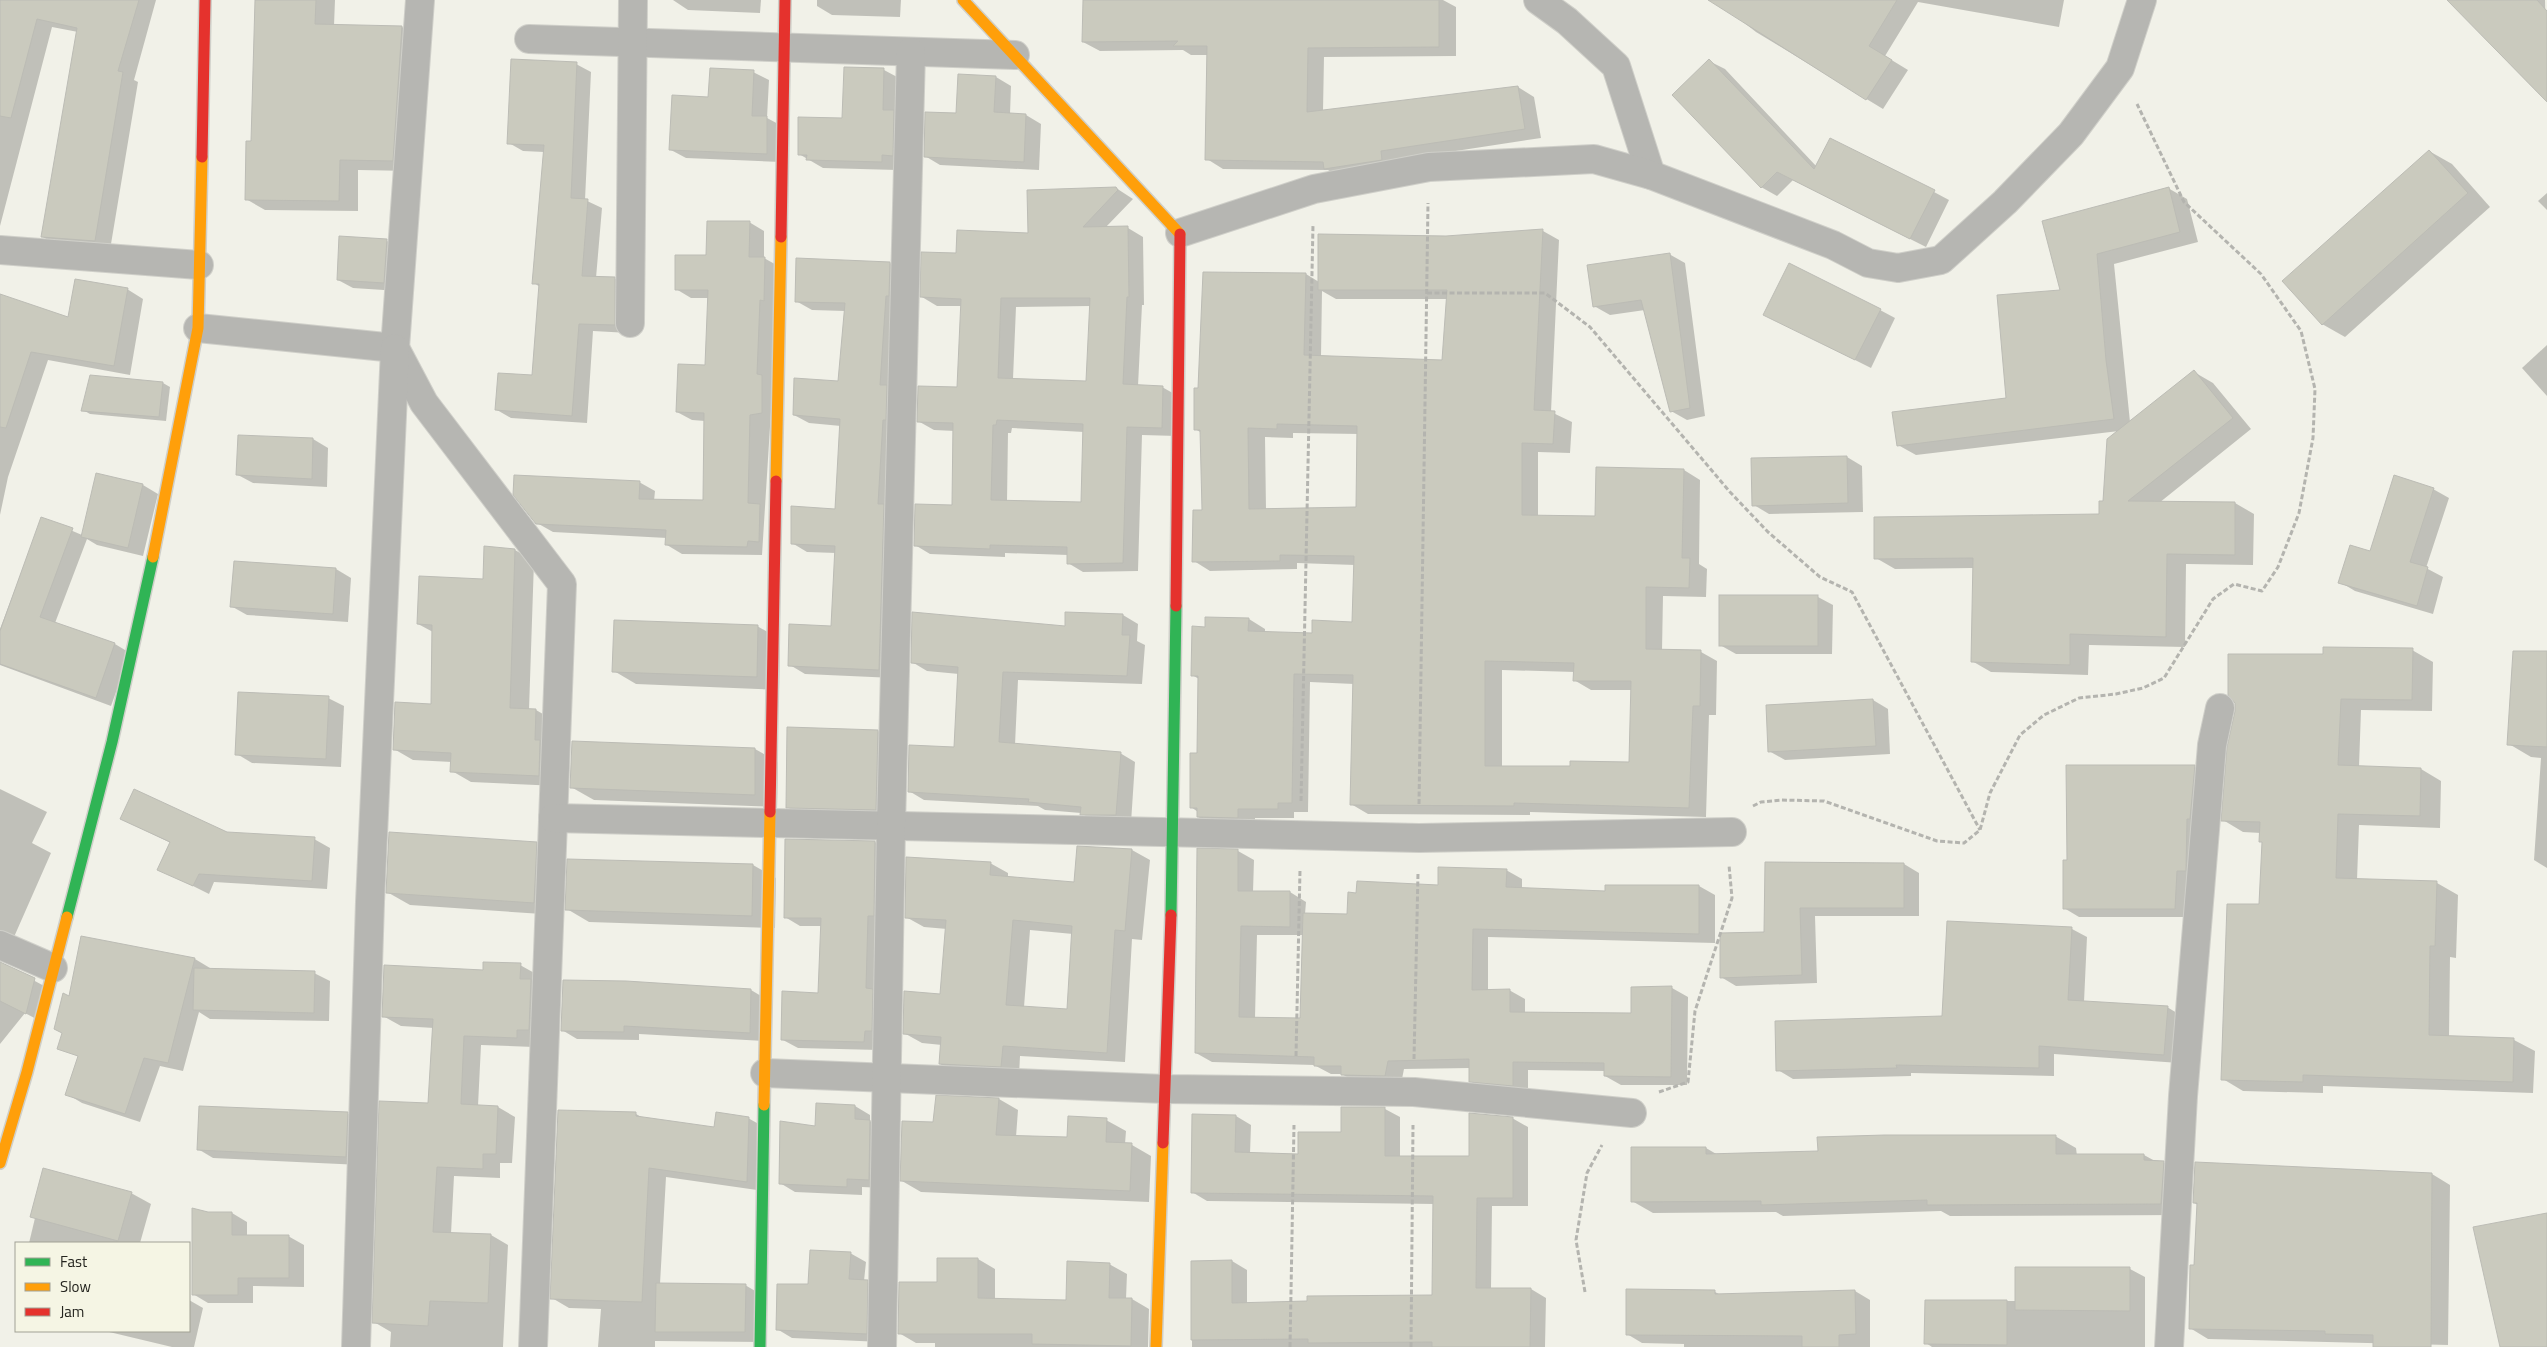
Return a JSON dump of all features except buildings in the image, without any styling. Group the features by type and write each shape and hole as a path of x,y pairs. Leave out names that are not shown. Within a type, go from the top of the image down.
{"street":[{"path":"0,1163 28,1072 112,742 148,578 198,328 205,0"},
{"path":"356,1347 370,902 395,348 420,0"},
{"path":"630,323 633,0"},
{"path":"760,1347 785,0"},
{"path":"963,0 1180,233 1174,832 1156,1347"},
{"path":"1538,0 1567,21 1616,66 1651,175"},
{"path":"1180,233 1314,189 1429,167 1594,159 1651,175 1833,245 1868,263 1898,268 1941,260 2005,202 2070,134 2120,68 2142,0"},
{"path":"529,40 1015,55"},
{"path":"882,1347 891,826 911,52"},
{"path":"0,250 199,264"},
{"path":"198,328 395,348"},
{"path":"395,348 424,403 562,584 533,1347"},
{"path":"2169,1347 2189,1028 2212,745 2220,708"},
{"path":"553,818 1419,838 1732,832"},
{"path":"0,945 53,968"},
{"path":"765,1073 1165,1090 1414,1092 1632,1113"}],"path":[{"path":"1585,1292 1576,1240 1587,1174 1611,1132 1657,1092 1688,1082 1695,1011 1732,898 1729,857 1732,832 1744,809 1760,802 1781,800 1824,801 1937,841 1964,843 1980,830 1990,793 2012,748 2026,730 2044,715 2079,698 2116,694 2143,688 2164,678 2213,599 2234,584 2262,591 2278,567 2299,513 2313,438 2315,389 2302,332 2261,274 2184,202 2120,68"},
{"path":"1410,1347 1429,167"},
{"path":"1290,1347 1314,189"},
{"path":"1427,293 1545,293 1590,327 1730,492 1768,532 1820,577 1852,592 1980,830"}],"traffic: fast":[{"path":"67,917 112,742 153,557"},
{"path":"1171,915 1176,606"},
{"path":"760,1347 764,1105"}],"traffic: slow":[{"path":"963,0 1180,234"},
{"path":"153,557 198,328 202,157"},
{"path":"776,481 781,237"},
{"path":"764,1105 770,812"},
{"path":"0,1163 27,1072 67,917"},
{"path":"1156,1347 1163,1143"}],"traffic: jam":[{"path":"202,157 205,0"},
{"path":"781,237 785,0"},
{"path":"1176,606 1180,234"},
{"path":"770,812 776,481"},
{"path":"1163,1143 1171,915"}]}
